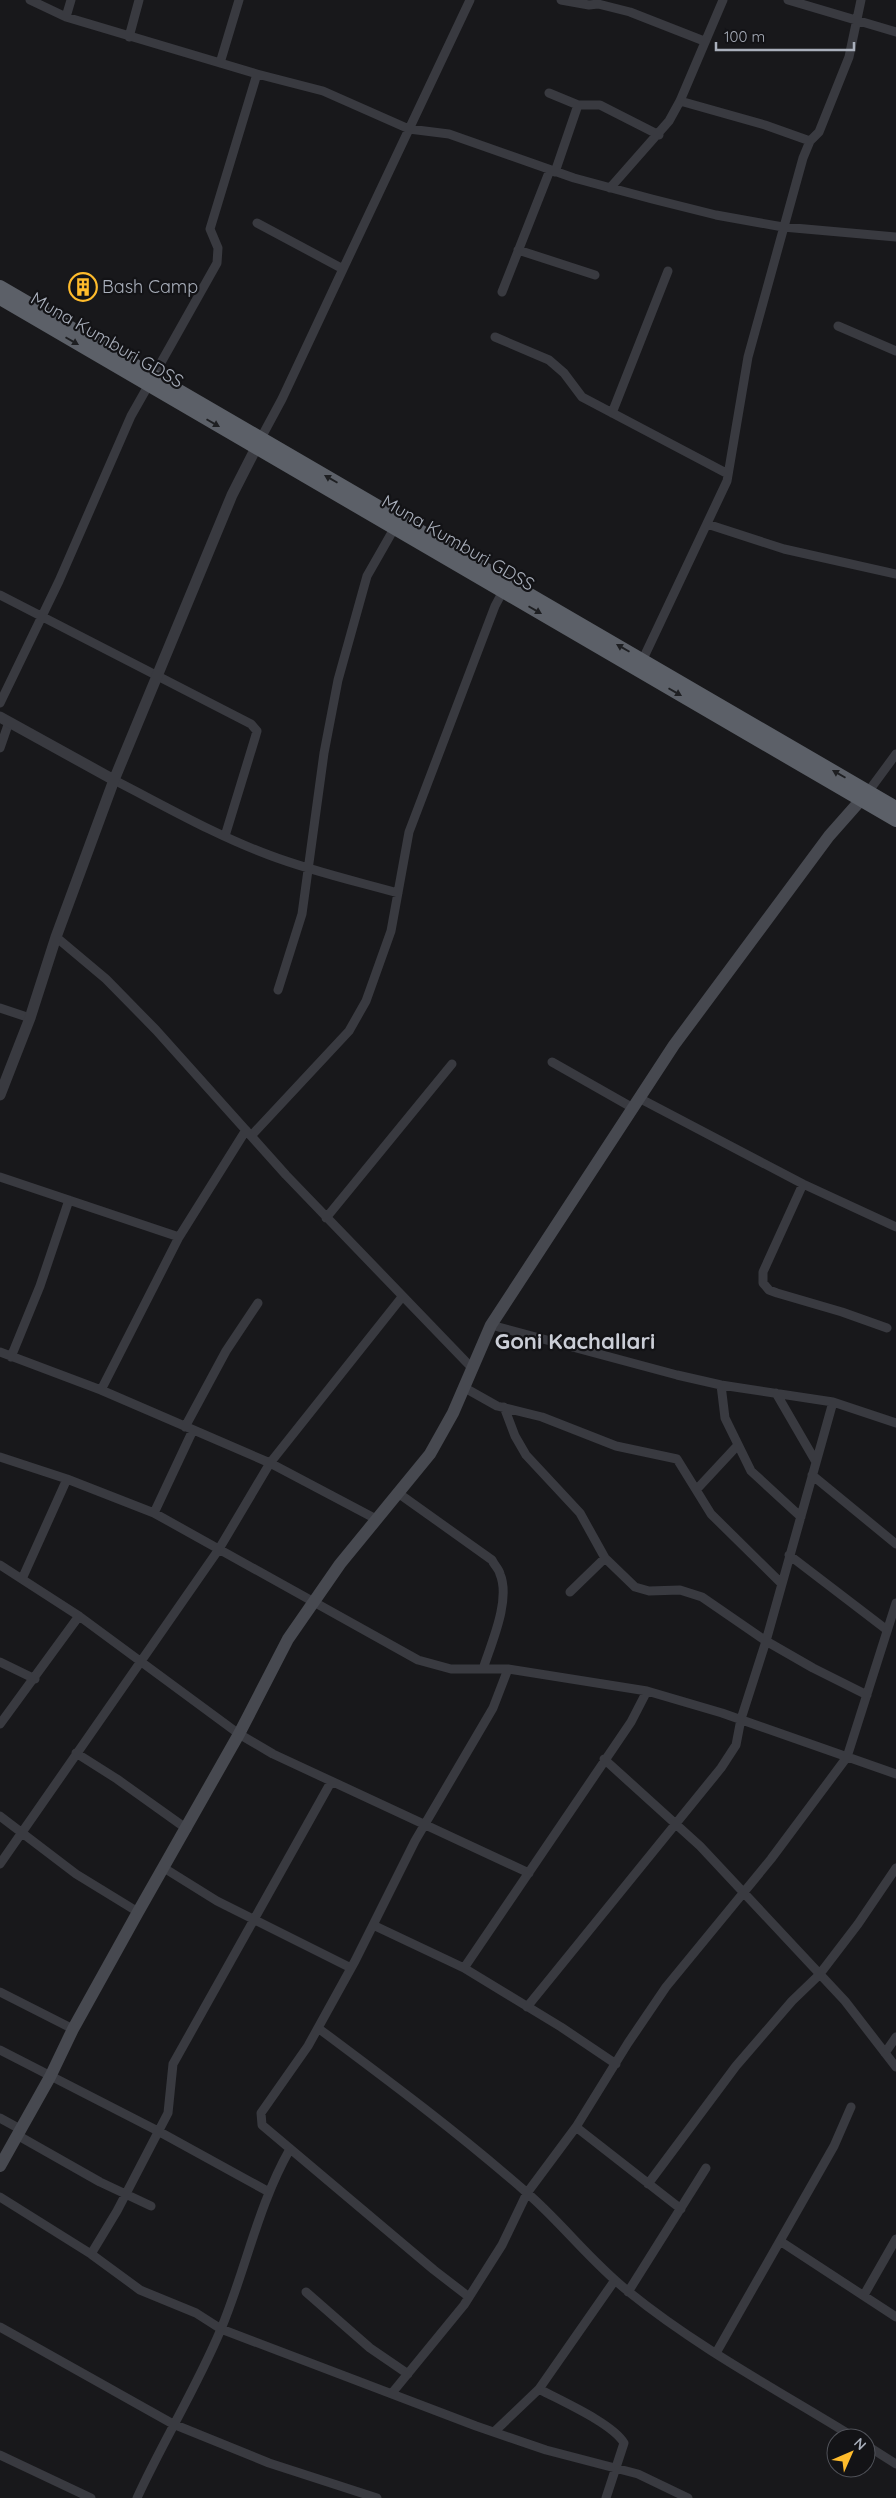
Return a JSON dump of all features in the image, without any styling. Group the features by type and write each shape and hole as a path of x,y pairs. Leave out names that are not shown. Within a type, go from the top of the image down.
{"highway":[{"name":"Muna Kumburi GDSS","path":"0,296 643,659 865,796 896,820"},
{"name":"Muna Kumburi GDSS","path":"258,443 503,591 865,796 896,808"}],"main road":[{"path":"0,2166 138,1912 187,1830 288,1639 340,1564 430,1454 465,1388 471,1367 491,1325 679,1038 817,852 865,796"}],"street":[{"path":"30,0 66,17 129,37 323,91 409,129 449,134 552,171 610,188 716,215 783,227 896,237"},
{"path":"66,17 71,0"},
{"path":"129,37 139,0"},
{"path":"220,63 239,0"},
{"path":"0,1095 30,1018 56,937 114,780 232,495 282,399 470,0"},
{"path":"561,0 589,5 598,4 630,12 704,41"},
{"path":"610,188 659,135 680,101 723,0"},
{"path":"788,0 896,32"},
{"path":"643,659 707,524 728,474 748,357 783,227 810,141 819,132 849,57 861,0"},
{"path":"0,703 42,617 131,416 217,263 218,248 210,229 257,74"},
{"path":"549,93 578,105 600,105 659,135"},
{"path":"680,101 765,125 810,141"},
{"path":"502,292 578,105"},
{"path":"257,223 343,269"},
{"path":"518,250 595,275"},
{"path":"612,413 668,271"},
{"path":"838,326 896,351"},
{"path":"495,337 550,360 564,373 582,397 728,474"},
{"path":"707,524 784,549 896,574"},
{"path":"278,990 302,914 324,753 338,680 367,576 395,527"},
{"path":"101,1390 178,1237 248,1133 349,1031 360,1015 391,931 409,832 494,606 503,591"},
{"path":"0,595 251,724 257,731 225,836"},
{"path":"0,748 4,719 114,780 225,836 308,869 398,893"},
{"path":"865,796 896,754"},
{"path":"56,937 106,979 156,1030 326,1218 471,1367"},
{"path":"0,1008 30,1018"},
{"path":"552,1062 896,1227"},
{"path":"326,1218 452,1064"},
{"path":"0,1177 178,1237"},
{"path":"803,1184 763,1272 763,1283 769,1290 777,1293 842,1312 886,1328"},
{"path":"11,1356 40,1286 69,1200"},
{"path":"0,1864 21,1831 219,1549 270,1463 402,1297"},
{"path":"154,1513 189,1428 226,1351 258,1303"},
{"path":"491,1325 720,1385 833,1402 896,1422"},
{"path":"0,1352 101,1390 270,1463 376,1519"},
{"path":"720,1385 725,1418 737,1446 752,1471 801,1516"},
{"path":"465,1388 497,1406 542,1416 616,1446 677,1459 711,1514 782,1584"},
{"path":"776,1393 816,1462"},
{"path":"527,2007 720,1768 736,1745 741,1719 766,1641 833,1402"},
{"path":"504,1407 515,1436 526,1456 580,1513 605,1558 635,1587 649,1591 680,1590 702,1597 766,1641 813,1668 867,1695"},
{"path":"697,1489 737,1446"},
{"path":"0,1457 67,1479 154,1513 418,1660 451,1669 508,1669 647,1691 741,1719 896,1774"},
{"path":"812,1475 896,1544"},
{"path":"22,1578 67,1479"},
{"path":"398,1493 492,1560 501,1574 504,1592 500,1617 483,1669"},
{"path":"789,1555 888,1630"},
{"path":"570,1592 605,1558"},
{"path":"0,1564 79,1616 239,1734 273,1754 425,1823 529,1873"},
{"path":"392,2393 469,2297 502,2245 528,2193 576,2127 666,1987 743,1893 848,1757 896,1603"},
{"path":"0,1724 79,1616"},
{"path":"0,1662 34,1679"},
{"path":"469,2297 434,2270 262,2125 261,2113 308,2046 351,1968 425,1823 493,1708 508,1669"},
{"path":"464,1968 604,1759 631,1722 647,1691"},
{"path":"76,1753 117,1779 187,1830"},
{"path":"604,1759 700,1846 845,2001 896,2067"},
{"path":"91,2254 126,2194 168,2113 173,2064 332,1782"},
{"path":"0,1816 76,1874 138,1912"},
{"path":"164,1868 217,1901 351,1968"},
{"path":"648,2184 736,2066 792,2002 819,1975 858,1924 896,1868"},
{"path":"373,1925 464,1968 616,2064"},
{"path":"0,1992 73,2029"},
{"path":"318,2028 386,2079 528,2193 628,2292 716,2353 839,2428"},
{"path":"885,2053 896,2037"},
{"path":"0,2050 50,2077 158,2130 269,2192"},
{"path":"716,2353 834,2146 851,2107"},
{"path":"0,2118 19,2132 126,2194 151,2206"},
{"path":"576,2127 681,2209"},
{"path":"136,2498 221,2329 269,2192 276,2174 290,2149"},
{"path":"628,2292 706,2168"},
{"path":"0,2197 91,2254 140,2290 196,2313 221,2329 494,2432 546,2450 638,2474 688,2498"},
{"path":"864,2296 896,2239"},
{"path":"780,2240 896,2317"},
{"path":"494,2432 539,2389 615,2280"},
{"path":"306,2292 370,2348 408,2374"},
{"path":"0,2326 173,2424 269,2463 377,2498"},
{"path":"539,2389 610,2428 621,2438 624,2443 606,2498"},
{"path":"876,2451 896,2464"},
{"path":"0,2455 91,2498"}],"place":[{"name":"Bash Camp","path":"83,287"}],"district":[{"name":"Goni Kachallari","path":"575,1341"}]}
